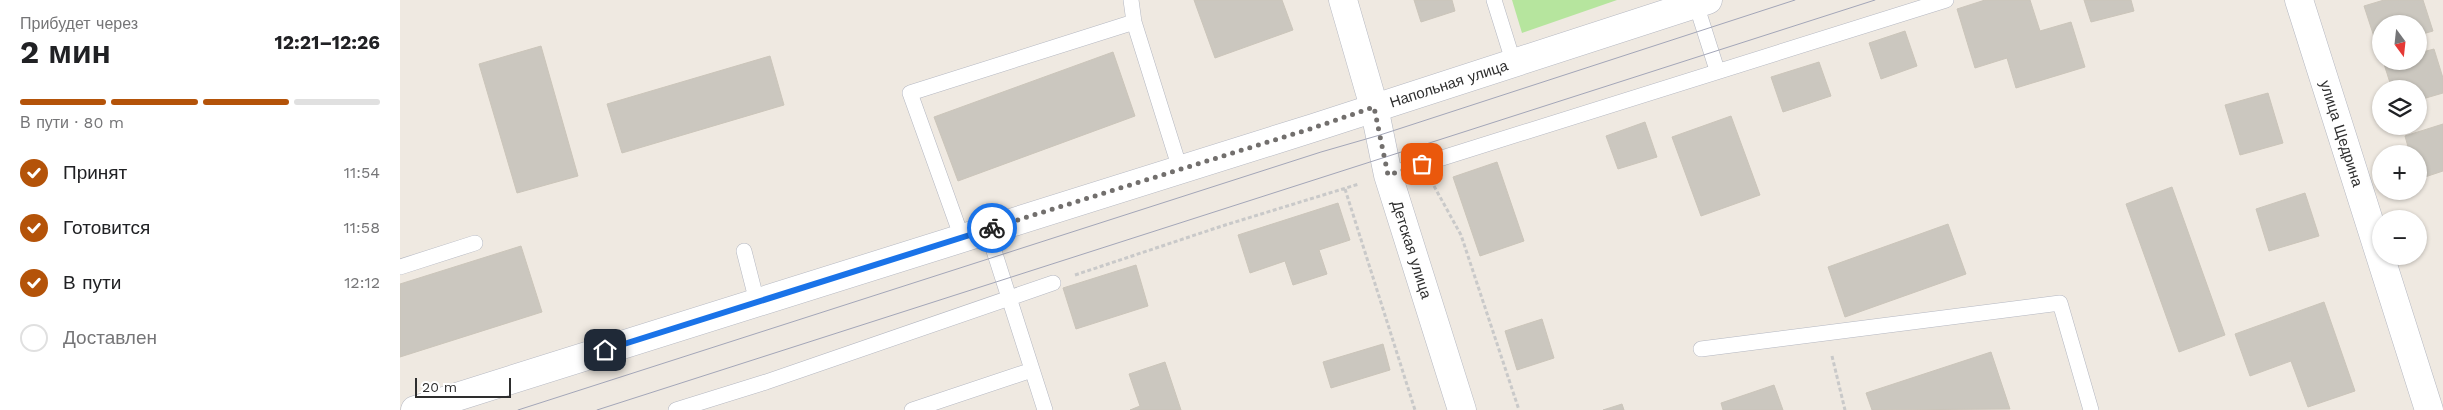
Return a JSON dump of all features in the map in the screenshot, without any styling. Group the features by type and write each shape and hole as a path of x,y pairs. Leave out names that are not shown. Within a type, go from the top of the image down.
{"street":[{"name":"Детская улица","path":"1343,0 1374,107 1388,175 1462,410"},
{"name":"улица Щедрина","path":"2299,0 2429,410"},
{"name":"Напольная улица","path":"415,410 1514,64 1702,2"}],"lane":[{"path":"1131,0 1134,22 1180,169"},
{"path":"1494,0 1514,64"},
{"path":"1388,175 1717,70 1946,0"},
{"path":"1702,2 1717,70"},
{"path":"1045,410 1009,297 974,234 910,93 1134,22"},
{"path":"400,267 475,243"},
{"path":"744,250 757,302"},
{"path":"676,410 766,382 1053,283"},
{"path":"1701,349 2060,304 2091,410"},
{"path":"912,410 954,403 1032,370"}],"path":[{"path":"1422,164 1461,235 1519,410"},
{"path":"1053,283 1222,226 1388,175"},
{"path":"1345,189 1415,410"},
{"path":"1826,333 1845,410"}],"green space":[{"path":"1512,0 1617,0 1522,33"}],"building":[{"path":"1194,0 1282,0 1293,30 1215,58"},
{"path":"1414,0 1452,0 1455,11 1421,22"},
{"path":"1985,0 2030,0 2040,31 2071,22 2085,67 2016,88 2007,58 1975,68 1957,9"},
{"path":"2084,0 2131,0 2134,11 2091,22"},
{"path":"2384,0 2423,0 2428,15 2372,15 2372,31 2364,6"},
{"path":"2428,16 2433,31 2428,32"},
{"path":"1905,31 1917,66 1881,79 1869,43"},
{"path":"541,46 578,176 517,193 479,64"},
{"path":"2434,49 2443,78 2443,93 2427,98 2427,80 2389,80 2386,70 2428,70 2428,51"},
{"path":"1113,52 1135,116 958,181 934,117"},
{"path":"770,56 784,105 622,153 607,104"},
{"path":"1819,62 1831,96 1783,112 1771,77"},
{"path":"2268,93 2283,143 2240,155 2225,105"},
{"path":"1731,116 1760,195 1701,216 1672,137"},
{"path":"1645,122 1657,157 1618,169 1606,136"},
{"path":"2443,124 2443,171 2427,176 2427,145 2408,145 2405,136 2427,135 2427,129"},
{"path":"1497,162 1524,241 1480,256 1453,177"},
{"path":"2172,187 2225,335 2179,352 2126,204"},
{"path":"2305,193 2319,236 2269,251 2256,209"},
{"path":"1338,203 1350,240 1319,250 1327,274 1293,285 1285,261 1250,273 1238,235"},
{"path":"1948,224 1966,274 1845,317 1828,267"},
{"path":"521,246 542,312 400,357 400,284"},
{"path":"1136,265 1148,306 1076,329 1063,288"},
{"path":"2324,302 2355,391 2308,407 2291,361 2250,376 2235,334"},
{"path":"1542,319 1554,358 1517,370 1505,331"},
{"path":"1383,344 1390,370 1331,388 1323,362"},
{"path":"1991,352 2010,409 1872,410 1866,393"},
{"path":"1165,362 1181,410 1130,410 1140,406 1129,374"},
{"path":"1774,385 1783,410 1723,410 1721,403"},
{"path":"1622,404 1624,410 1603,410"}],"tram line":[{"path":"518,410 1321,152 1380,135 1795,0"},
{"path":"597,410 1875,0"}],"way so far":[{"path":"992,228 1313,128 1374,107 1388,175 1422,164"}],"route":[{"path":"605,350 992,228"}]}
